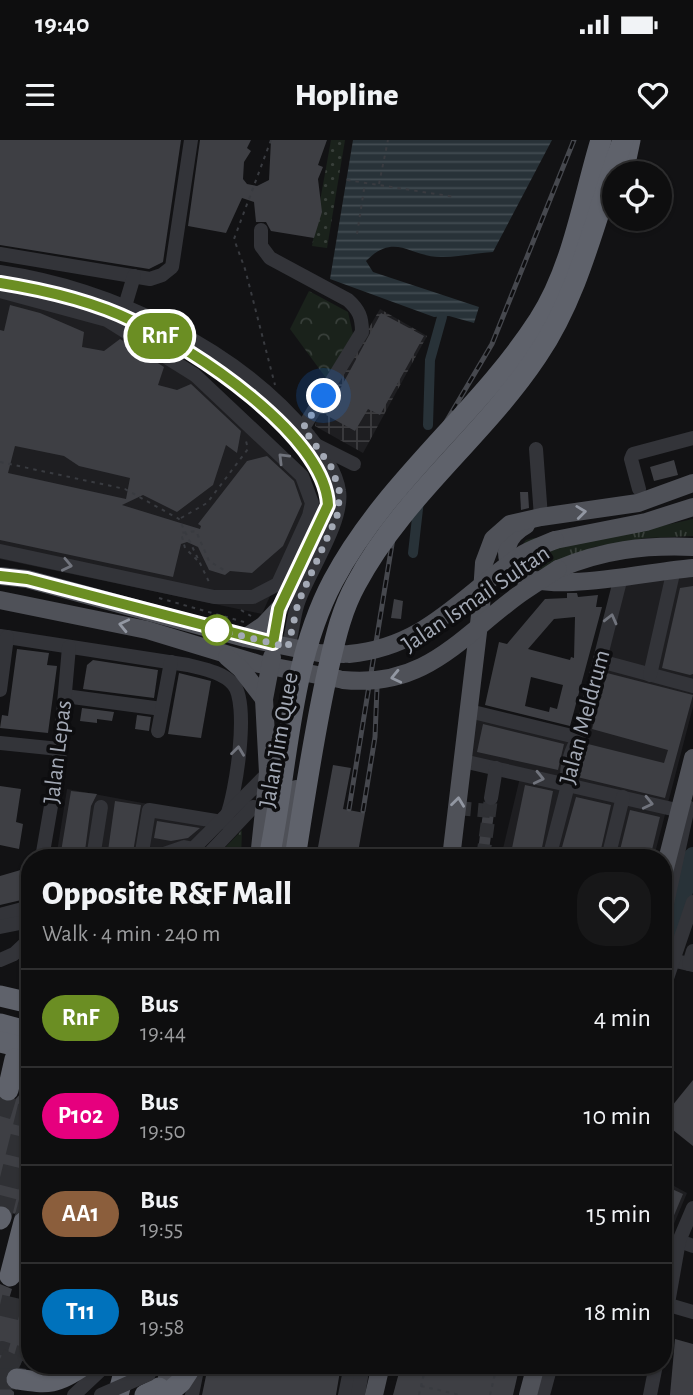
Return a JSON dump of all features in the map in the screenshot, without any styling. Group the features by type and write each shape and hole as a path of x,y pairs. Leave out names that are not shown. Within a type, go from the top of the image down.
{"highway":[{"path":"259,849 289,676 304,622 321,577 363,513 496,357 540,292 561,241 587,140"},
{"path":"270,849 303,662 310,635 333,582 373,517 420,460 485,390 539,319 564,267 601,140"},
{"path":"297,849 325,684 339,623 355,584 404,512 514,387 538,355 579,274 623,140"},
{"path":"626,161 630,140"},
{"path":"309,849 335,694 346,649 368,591 407,530 547,364 585,296 606,231"},
{"path":"0,996 21,1001"},
{"path":"0,1010 21,1014"},
{"path":"0,1024 21,1030"},
{"path":"0,1042 19,1057 8,1090"},
{"path":"13,1277 21,1237"},
{"path":"18,1373 46,1384 67,1374"},
{"path":"118,1395 124,1374"},
{"path":"145,1395 159,1388 171,1374"},
{"path":"164,1395 181,1382 186,1374"}],"main road":[{"path":"452,849 486,552 500,530 541,517 638,503 693,483"},
{"name":"Jalan Ismail Sultan","path":"0,576 27,579 245,638 319,653 349,654 382,648 409,638 442,620 522,554 555,540 646,522 692,508"},
{"path":"541,517 510,536 506,551 513,572 539,583 693,568"},
{"name":"Jalan Ismail Sultan","path":"0,600 147,630 272,667 340,679 390,679 413,673 443,656 516,596 558,569 590,556 628,548 693,547"},
{"path":"245,638 287,612"},
{"name":"Jalan Jim Quee","path":"259,849 266,814 268,773 264,699 281,645 309,656 318,674 285,849"},
{"path":"223,654 241,669 264,699"},
{"path":"313,699 323,685 340,679"},
{"path":"267,733 281,721 289,720 304,743"},
{"path":"672,852 687,813 693,758"},
{"path":"138,1395 142,1374"},
{"path":"164,1395 168,1374"},
{"path":"374,1395 379,1374"},
{"path":"536,1374 536,1394"}],"street":[{"path":"0,254 150,279 162,275 172,267 191,140"},
{"path":"261,230 261,246 270,258 348,300 357,308 362,320 362,331 303,428"},
{"path":"0,272 38,277 125,306 172,329 240,381 317,469 327,494 328,505 298,543 281,645"},
{"path":"125,306 134,276"},
{"path":"0,283 50,293 132,320 152,344 195,375 252,436 302,476 312,503 298,543 278,584 268,592 253,597 217,597 0,551"},
{"path":"0,291 107,320 152,344 273,397 303,428 332,468 340,493 337,516 298,603 287,612"},
{"path":"252,436 275,418"},
{"path":"639,489 631,459 633,454 693,438"},
{"path":"316,444 354,464"},
{"path":"536,449 541,517"},
{"path":"650,675 674,569"},
{"name":"Jalan Meldrum","path":"551,849 568,785 566,776 574,743 580,738 621,577"},
{"path":"287,612 319,653"},
{"path":"0,690 3,637 171,662 211,671 233,684 240,695 240,736 232,804 195,849"},
{"name":"Jalan Lepas","path":"43,849 59,749 69,647"},
{"path":"158,731 171,662"},
{"path":"600,662 693,686"},
{"path":"65,696 162,709"},
{"path":"469,710 580,738"},
{"path":"0,743 59,749"},
{"path":"463,761 687,813"},
{"path":"492,797 496,768"},
{"path":"220,820 268,773"},
{"path":"672,881 693,786"},
{"path":"610,849 623,797"},
{"path":"94,849 101,807"},
{"path":"197,849 253,807 261,808 266,814"},
{"path":"142,849 149,810 220,820"},
{"path":"681,960 693,902"},
{"path":"0,915 21,909"},
{"path":"0,927 21,923"},
{"path":"0,960 21,947"},
{"path":"672,1294 691,1217"},
{"path":"672,1306 693,1312"},
{"path":"18,1373 47,1395"},
{"path":"74,1395 96,1374"},
{"path":"101,1395 149,1374"},
{"path":"192,1395 196,1374"},
{"path":"345,1395 349,1374"},
{"path":"358,1395 362,1374"},
{"path":"536,1394 546,1374"},
{"path":"650,1395 654,1374"}],"path":[{"path":"271,140 234,239 245,269 278,393"},
{"path":"379,185 388,140"},
{"path":"346,180 455,197"},
{"path":"357,234 365,183"},
{"path":"179,519 207,503 248,449 252,436"},
{"path":"0,462 125,489 179,519 197,561 217,597"},
{"path":"197,561 185,548 181,533 196,531 209,561 227,572"},
{"path":"419,1395 424,1374"},
{"path":"490,1395 495,1374"},
{"path":"421,1386 460,1395"}],"shaded area":[{"path":"353,140 552,140 493,252 443,257 395,247 377,252 366,261 373,272 479,307 474,323 449,316 434,317 330,279"},
{"path":"0,289 107,324 193,376 299,476 308,495 306,516 262,614 0,559"},
{"path":"380,309 427,336 363,453 315,426 318,414"},
{"path":"693,576 693,707 656,849 503,849 522,769 469,756 478,710 583,736 625,579"},
{"path":"67,789 213,816 186,849 57,849"},
{"path":"672,1185 687,1193 672,1229"}],"green space":[{"path":"331,140 345,140 327,248 312,246"},
{"path":"309,291 348,312 353,334 326,378 290,329"},
{"path":"693,519 693,536 646,538 594,547 531,573 521,565 518,550 526,540 616,536"},
{"path":"242,830 241,849 224,849"}],"building":[{"path":"0,140 181,140 163,262 149,269 0,245"},
{"path":"200,140 251,140 247,148 251,151 244,162 243,179 247,184 257,186 269,180 271,140 327,140 318,165 323,167 318,179 322,212 314,238 271,231 266,222 256,222 254,202 242,198 226,233 188,226"},
{"path":"10,305 40,313 84,332 82,347 104,351 120,339 164,367 158,385 177,390 191,384 241,431 237,453 226,445 213,485 177,512 143,495 122,505 200,529 198,524 247,461 267,456 294,481 302,504 283,546 252,573 230,571 225,575 209,570 198,547 187,542 181,544 173,577 0,540 0,330 4,331","holes":["15,446 64,456 79,466 130,478 126,499 8,473"]},
{"path":"381,313 424,336 380,415 368,409 355,431 326,415"},
{"path":"674,460 678,475 654,481 650,467"},
{"path":"520,492 528,492 529,508 521,510"},
{"path":"693,586 693,674 690,675 662,668 680,588"},
{"path":"567,593 577,593 578,597 598,595 596,607 602,607 570,726 485,705 499,642 507,644 545,599 567,598","holes":["575,617 574,658 571,657 570,660 528,649 554,619","531,677 563,685 557,709 550,707 549,712 525,706"]},
{"path":"394,599 403,601 401,619 391,618"},
{"path":"17,649 49,653 47,665 57,666 48,733 0,728 2,715 8,716"},
{"path":"93,660 158,670 154,698 83,689 87,665"},
{"path":"179,673 211,681 201,738 168,734"},
{"path":"607,673 693,695 665,798 577,777 582,753 588,744 664,763 668,750 592,729"},
{"path":"82,708 114,712 112,721 80,721"},
{"path":"137,715 151,717 149,731 135,729"},
{"path":"483,724 564,744 558,770 477,752"},
{"path":"333,765 351,768 343,809 365,813 359,849 318,849"},
{"path":"525,785 553,791 542,849 512,849"},
{"path":"0,786 21,789 16,822 23,824 19,849 0,845"},
{"path":"71,791 97,794 91,806 85,849 61,849"},
{"path":"576,797 611,805 601,849 562,849"},
{"path":"115,801 141,805 134,849 108,849"},
{"path":"484,805 495,806 489,849 478,849"},
{"path":"630,810 660,817 652,849 620,849"},
{"path":"157,821 200,828 188,838 171,841 154,838"},
{"path":"21,870 21,900 0,905 0,876"},
{"path":"693,1080 693,1146 672,1129 672,1106"},
{"path":"21,1093 21,1209 14,1214 7,1206 0,1204 0,1100 13,1102"},
{"path":"672,1189 683,1194 672,1220"},
{"path":"0,1284 12,1289 9,1299 21,1302 21,1362 20,1366 12,1367 4,1376 5,1384 14,1395 0,1395"},
{"path":"675,1339 693,1344 693,1395 670,1395"},
{"path":"206,1374 340,1374 336,1395 202,1395"},
{"path":"399,1374 518,1374 513,1395 393,1395"}],"waterway":[{"path":"428,425 430,360 442,317"},
{"path":"413,553 419,500"},
{"path":"672,939 693,856"}],"tunnel":[{"path":"484,849 491,798"},
{"path":"457,808 490,811"},
{"path":"0,1116 8,1090"},
{"path":"1,1217 21,1136"},
{"path":"0,1305 21,1310"},
{"path":"0,1355 2,1348 21,1354"},
{"path":"0,1359 19,1368"},
{"path":"17,1379 21,1359"},
{"path":"0,1379 17,1379"}],"railway":[{"path":"349,809 393,538 410,483 492,344 574,140"},
{"path":"363,811 375,737 377,688"}],"bus line":[{"name":"RnF","path":"0,283 38,289 132,320 203,363 264,407 293,437 317,469 327,494 328,505 279,609 273,643 245,638 27,579 0,576"}],"route":[{"path":"217,630 288,647 298,603 337,516 340,493 332,468 303,428 324,396"}]}
